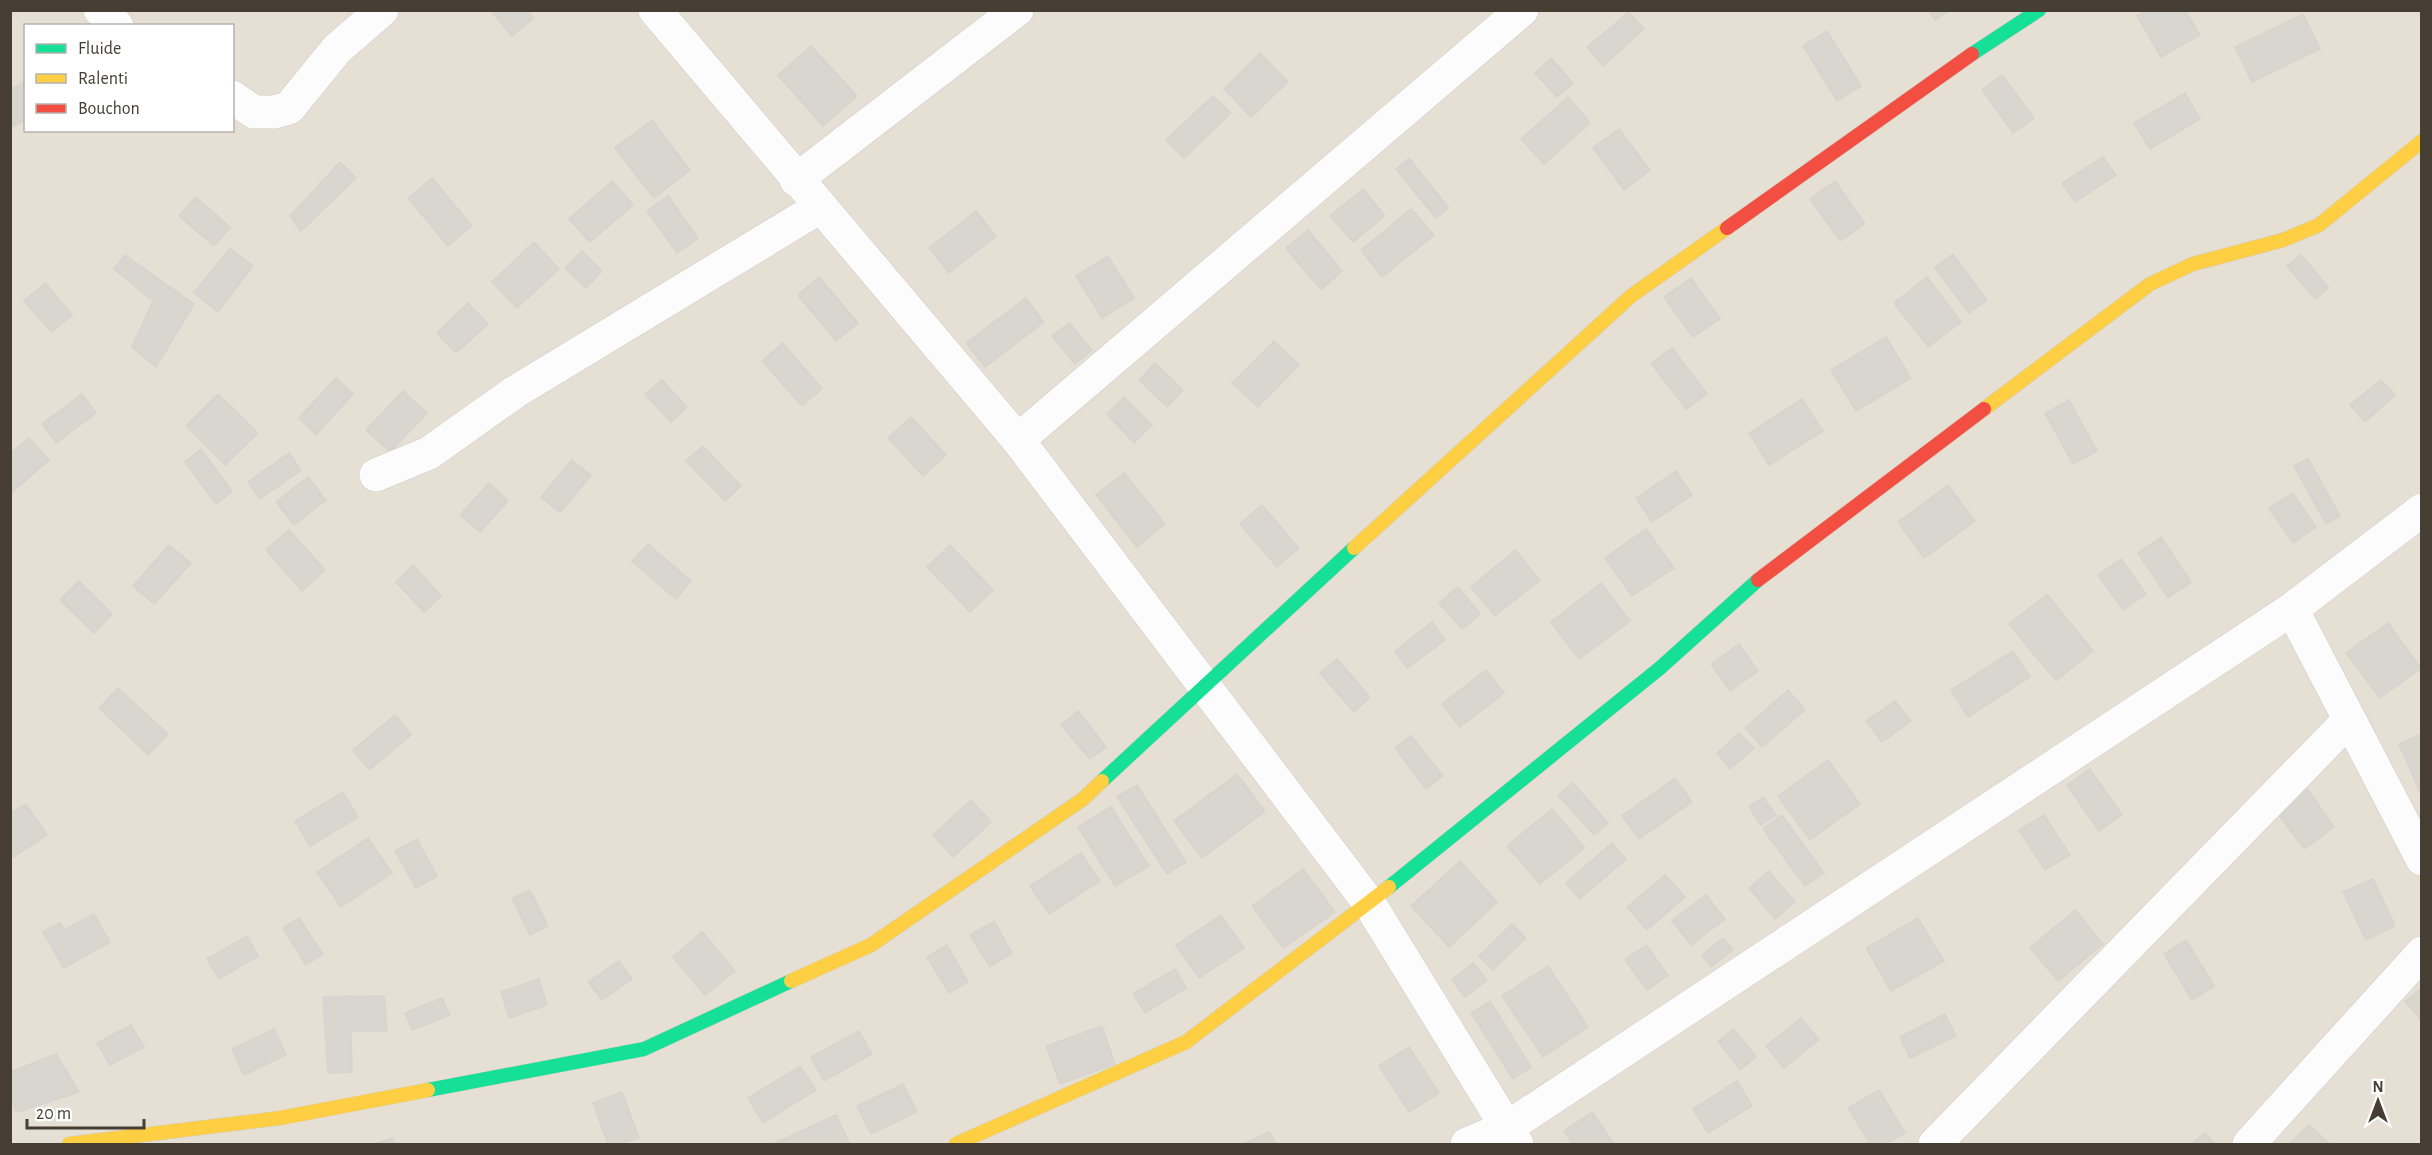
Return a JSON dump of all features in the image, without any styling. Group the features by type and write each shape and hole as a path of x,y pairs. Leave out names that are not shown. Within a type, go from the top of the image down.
{"street":[{"path":"100,10 115,24"},
{"path":"234,98 254,112 274,112 289,108 337,49 382,10"},
{"path":"655,10 796,180 1018,440 1204,684 1369,903 1513,1136"},
{"path":"796,180 1017,10"},
{"path":"1018,440 1522,10"},
{"path":"69,1144 280,1118 644,1049 871,945 895,931 1083,799 1204,684 1622,303 1991,40 2039,10"},
{"path":"956,1144 1176,1048 1369,903 1660,668 1763,576 2150,284 2193,264 2283,240 2319,225 2421,141"},
{"path":"376,475 429,453 515,392 820,207"},
{"path":"1467,1144 1513,1136 2292,609 2421,510"},
{"path":"2292,609 2421,859"},
{"path":"1935,1144 2349,720"},
{"path":"2249,1144 2421,953"}],"shaded area":[{"path":"11,11 2421,11 2421,1144 11,1144"}],"building":[{"path":"490,10 527,10 534,18 512,36"},
{"path":"1928,10 1950,10 1935,20"},
{"path":"2147,10 2185,10 2200,35 2161,57 2137,16"},
{"path":"1629,12 1644,29 1603,66 1587,47"},
{"path":"2303,14 2320,49 2252,82 2235,47"},
{"path":"1827,31 1861,86 1837,101 1803,46"},
{"path":"811,46 857,96 823,126 778,75"},
{"path":"1260,53 1288,82 1251,117 1224,89"},
{"path":"1551,58 1573,83 1557,97 1535,73"},
{"path":"2002,75 2034,118 2013,133 1982,90"},
{"path":"24,82 24,120 10,128 10,90"},
{"path":"2185,93 2200,119 2150,149 2134,123"},
{"path":"1213,96 1231,113 1184,158 1166,140"},
{"path":"1568,97 1590,123 1544,164 1521,139"},
{"path":"652,120 690,170 654,198 615,148"},
{"path":"1619,129 1650,170 1624,190 1593,148"},
{"path":"2103,157 2116,175 2075,202 2062,183"},
{"path":"1409,158 1449,208 1436,218 1396,169"},
{"path":"340,162 356,178 301,231 290,216"},
{"path":"432,178 472,226 448,246 408,198"},
{"path":"612,181 633,205 590,242 569,219"},
{"path":"1835,181 1865,224 1840,241 1810,199"},
{"path":"1363,189 1385,216 1353,242 1330,216"},
{"path":"668,196 698,238 677,253 647,211"},
{"path":"196,197 230,227 214,246 179,216"},
{"path":"1411,209 1434,235 1382,277 1361,250"},
{"path":"976,211 996,236 949,273 929,248"},
{"path":"1308,230 1342,271 1321,290 1286,248"},
{"path":"534,242 559,269 517,308 492,282"},
{"path":"230,248 253,266 218,312 194,293"},
{"path":"582,251 602,271 586,288 565,268"},
{"path":"1953,254 1987,300 1969,313 1935,268"},
{"path":"125,255 194,304 156,367 132,347 153,301 114,269"},
{"path":"2301,255 2329,288 2315,299 2287,266"},
{"path":"1108,256 1134,298 1102,318 1076,276"},
{"path":"819,277 858,323 836,341 798,295"},
{"path":"1927,277 1961,322 1928,347 1894,303"},
{"path":"1691,278 1720,319 1693,337 1664,297"},
{"path":"45,283 72,315 51,332 24,301"},
{"path":"1026,298 1044,322 985,367 966,343"},
{"path":"468,303 488,324 456,353 437,333"},
{"path":"1069,323 1092,350 1075,364 1052,336"},
{"path":"1886,337 1911,378 1856,411 1831,370"},
{"path":"1274,341 1299,365 1258,407 1232,383"},
{"path":"783,343 822,389 802,406 762,361"},
{"path":"1672,348 1707,394 1686,409 1651,363"},
{"path":"1155,363 1183,390 1167,407 1139,380"},
{"path":"336,378 353,394 316,435 299,418"},
{"path":"662,380 687,407 671,422 645,394"},
{"path":"2381,380 2395,395 2365,422 2350,405"},
{"path":"403,391 427,413 390,452 366,430"},
{"path":"82,394 96,413 56,443 42,424"},
{"path":"218,394 258,433 225,465 186,426"},
{"path":"1124,397 1152,425 1134,443 1107,414"},
{"path":"1802,399 1823,431 1769,465 1749,433"},
{"path":"2069,400 2097,451 2073,464 2045,413"},
{"path":"911,417 946,455 923,476 888,438"},
{"path":"29,438 49,460 10,494 10,454"},
{"path":"703,446 741,486 725,501 686,461"},
{"path":"201,449 232,491 216,504 185,462"},
{"path":"289,453 301,470 260,499 248,482"},
{"path":"2308,458 2340,516 2326,524 2294,466"},
{"path":"572,460 591,475 560,513 541,497"},
{"path":"1676,471 1692,495 1652,522 1636,498"},
{"path":"1124,473 1165,524 1137,547 1096,495"},
{"path":"308,477 326,500 294,525 276,502"},
{"path":"489,483 508,501 480,532 460,515"},
{"path":"1948,485 1975,521 1924,558 1898,522"},
{"path":"2293,493 2316,527 2293,543 2269,508"},
{"path":"1262,505 1299,548 1277,567 1240,524"},
{"path":"1646,529 1674,568 1632,596 1605,558"},
{"path":"289,530 325,570 302,591 266,550"},
{"path":"2161,537 2191,582 2168,598 2138,553"},
{"path":"648,544 691,581 676,599 632,561"},
{"path":"169,545 191,563 154,604 133,586"},
{"path":"950,545 993,590 970,612 927,567"},
{"path":"1515,550 1540,580 1495,616 1471,587"},
{"path":"2121,559 2146,594 2123,610 2098,575"},
{"path":"413,565 441,596 424,612 396,582"},
{"path":"79,581 112,614 94,633 60,600"},
{"path":"1601,583 1630,621 1579,659 1551,622"},
{"path":"1458,587 1480,614 1462,629 1439,603"},
{"path":"2047,594 2093,651 2056,681 2009,624"},
{"path":"1432,622 1445,640 1407,668 1395,651"},
{"path":"2388,623 2421,668 2380,698 2346,653"},
{"path":"1739,644 1758,671 1730,691 1711,664"},
{"path":"2013,651 2030,677 1968,717 1951,690"},
{"path":"1337,659 1370,697 1354,712 1320,673"},
{"path":"1486,670 1504,693 1460,727 1442,704"},
{"path":"118,688 168,734 148,755 99,708"},
{"path":"1788,690 1805,710 1762,747 1745,728"},
{"path":"1895,701 1911,721 1882,742 1866,721"},
{"path":"1078,711 1106,747 1090,759 1061,725"},
{"path":"395,715 411,735 369,770 353,750"},
{"path":"1739,733 1754,748 1730,769 1717,753"},
{"path":"2422,734 2422,789 2419,790 2399,744"},
{"path":"1411,736 1443,776 1426,789 1395,748"},
{"path":"1828,760 1860,804 1810,840 1778,796"},
{"path":"2090,769 2122,815 2099,831 2067,785"},
{"path":"1237,774 1265,811 1202,858 1174,821"},
{"path":"1675,778 1692,802 1639,839 1622,816"},
{"path":"1573,783 1608,823 1594,835 1558,795"},
{"path":"1137,785 1186,862 1167,874 1117,797"},
{"path":"2306,787 2334,827 2304,849 2275,810"},
{"path":"343,792 358,817 310,846 295,821"},
{"path":"1763,797 1776,815 1761,825 1749,807"},
{"path":"971,800 991,822 953,857 933,835"},
{"path":"26,804 47,835 10,859 10,814"},
{"path":"1111,807 1149,866 1115,886 1078,827"},
{"path":"1552,809 1585,848 1540,884 1507,846"},
{"path":"1782,815 1824,873 1805,886 1763,829"},
{"path":"2044,815 2070,855 2045,870 2019,830"},
{"path":"368,838 392,873 341,907 317,872"},
{"path":"417,839 437,876 416,888 395,851"},
{"path":"1612,843 1626,859 1580,899 1566,883"},
{"path":"1081,853 1100,881 1049,914 1030,886"},
{"path":"1460,861 1497,902 1449,947 1411,906"},
{"path":"1303,869 1335,912 1283,948 1252,906"},
{"path":"1769,871 1795,902 1775,919 1749,888"},
{"path":"1665,875 1685,897 1647,930 1627,907"},
{"path":"2373,879 2395,926 2366,940 2343,892"},
{"path":"530,890 548,926 530,935 512,898"},
{"path":"1706,895 1725,919 1691,945 1672,921"},
{"path":"2075,910 2103,944 2058,981 2030,948"},
{"path":"94,914 110,942 64,968 43,932 60,923 64,930"},
{"path":"1221,915 1244,948 1199,978 1176,945"},
{"path":"299,918 323,954 306,965 283,928"},
{"path":"1918,918 1944,961 1891,991 1866,948"},
{"path":"994,921 1012,953 990,967 970,935"},
{"path":"1512,924 1526,938 1493,970 1479,956"},
{"path":"702,932 735,971 705,995 673,957"},
{"path":"247,936 258,956 219,979 207,959"},
{"path":"1723,938 1733,950 1711,967 1702,955"},
{"path":"2186,940 2214,986 2192,1000 2164,954"},
{"path":"947,945 968,982 949,993 927,957"},
{"path":"1646,945 1668,975 1647,990 1625,960"},
{"path":"619,961 632,979 602,1000 588,982"},
{"path":"1473,963 1487,980 1465,997 1452,980"},
{"path":"1548,966 1588,1027 1543,1057 1502,996"},
{"path":"1175,969 1186,988 1145,1013 1133,994"},
{"path":"539,979 547,1005 509,1018 501,992"},
{"path":"2422,988 2422,1021 2405,1001"},
{"path":"384,996 387,1031 351,1031 352,1072 328,1073 323,997"},
{"path":"442,998 450,1015 412,1030 405,1013"},
{"path":"1490,1001 1531,1067 1513,1079 1471,1013"},
{"path":"1945,1014 1956,1036 1910,1058 1900,1037"},
{"path":"1801,1018 1819,1040 1784,1068 1766,1046"},
{"path":"131,1025 144,1047 110,1065 97,1043"},
{"path":"1102,1026 1115,1064 1060,1084 1046,1046"},
{"path":"274,1029 286,1055 244,1075 232,1049"},
{"path":"1734,1029 1756,1057 1740,1070 1718,1041"},
{"path":"859,1031 872,1054 824,1081 811,1057"},
{"path":"1409,1047 1439,1093 1409,1112 1379,1066"},
{"path":"56,1054 79,1092 17,1112 10,1099 10,1072"},
{"path":"800,1066 816,1090 763,1123 748,1098"},
{"path":"1737,1081 1752,1106 1708,1133 1693,1109"},
{"path":"903,1084 917,1112 871,1134 857,1106"},
{"path":"1879,1090 1905,1133 1885,1144 1870,1144 1848,1108"},
{"path":"622,1092 639,1138 619,1144 608,1144 593,1103"},
{"path":"1592,1112 1614,1144 1573,1144 1564,1131"},
{"path":"836,1115 850,1144 773,1144"},
{"path":"2309,1125 2330,1144 2290,1144"},
{"path":"1269,1132 1276,1144 1243,1144"},
{"path":"2205,1133 2215,1144 2191,1144"},
{"path":"392,1138 395,1144 374,1144"}],"traffic: fast":[{"path":"1972,54 2039,10"},
{"path":"1102,781 1354,548"},
{"path":"1389,887 1660,668 1758,580"},
{"path":"428,1090 644,1049 791,981"}],"traffic: slow":[{"path":"1984,409 2150,284 2193,264 2283,240 2319,225 2422,141"},
{"path":"1354,548 1631,296 1727,228"},
{"path":"791,981 871,945 1083,799 1102,781"},
{"path":"956,1144 1186,1042 1389,887"},
{"path":"69,1144 280,1118 428,1090"}],"traffic: jam":[{"path":"1727,228 1972,54"},
{"path":"1758,580 1984,409"}]}
